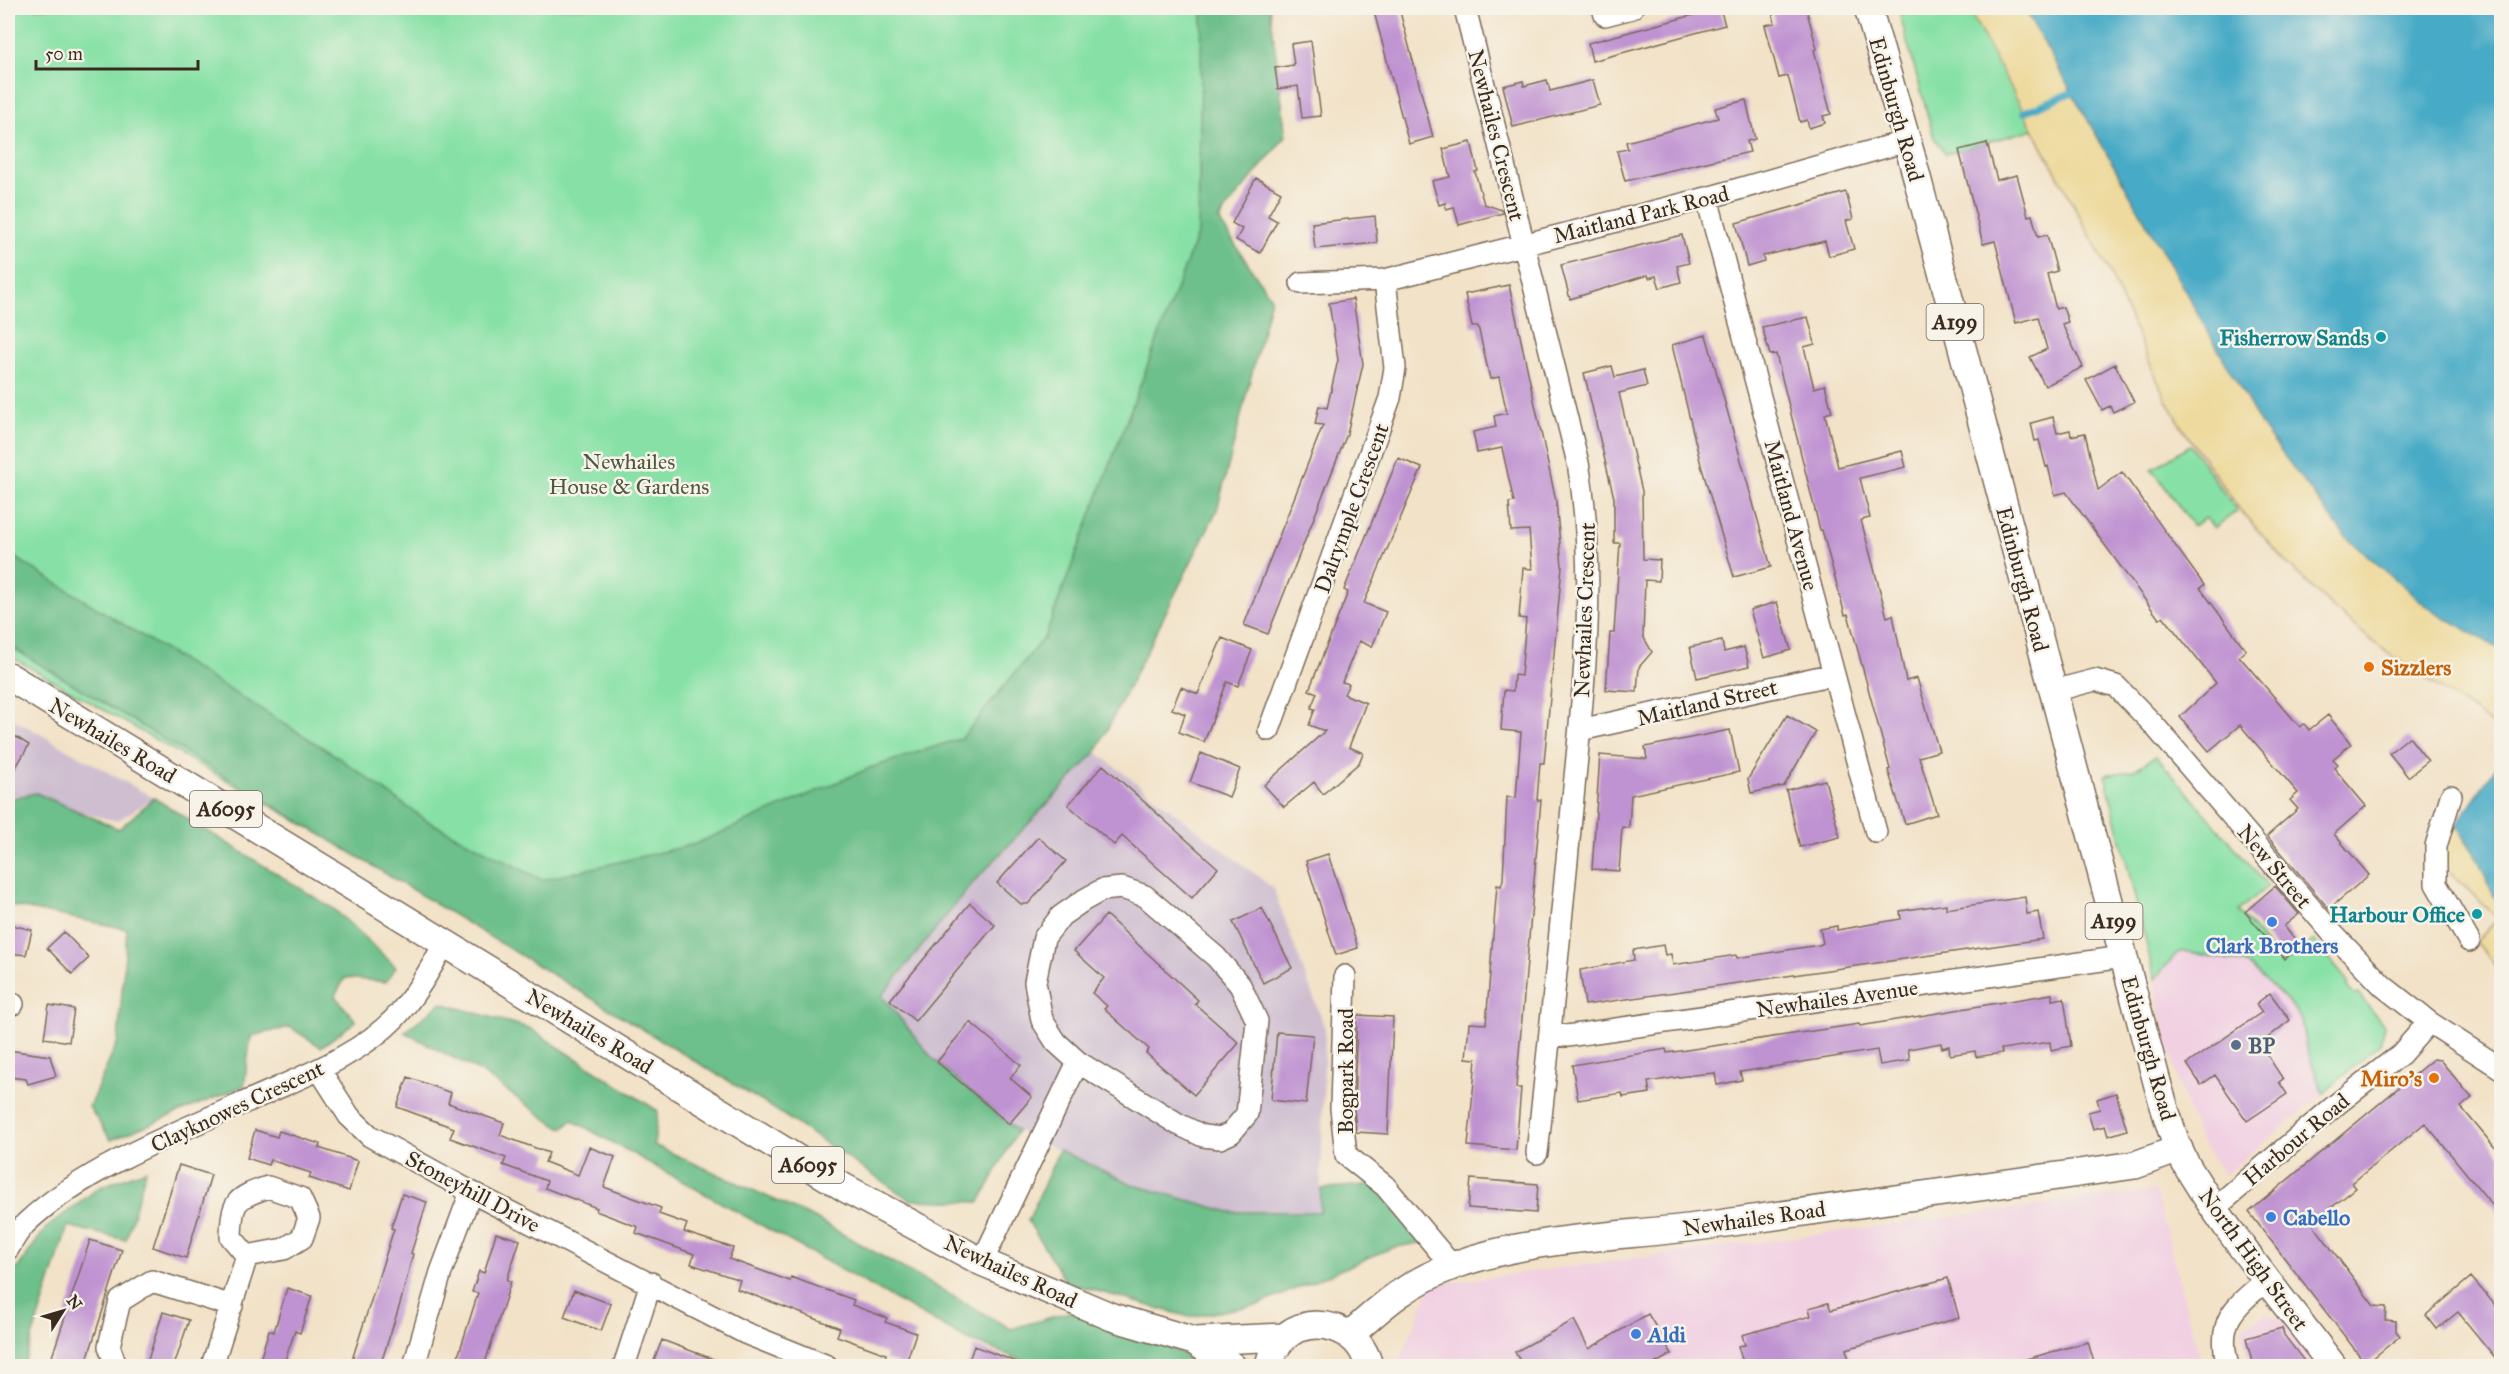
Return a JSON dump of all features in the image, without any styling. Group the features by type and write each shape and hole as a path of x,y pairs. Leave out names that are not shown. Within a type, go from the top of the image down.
{"main road":[{"name":"Edinburgh Road","path":"1868,8 1907,141 2158,1086 2179,1149"},
{"name":"Newhailes Road","path":"8,676 845,1188 982,1262 1112,1317 1194,1341 1232,1366"},
{"name":"Newhailes Road","path":"1194,1341 1285,1337 1300,1328 1317,1324 1334,1327 1350,1335 1402,1289 1452,1266 1490,1254 1536,1244 1702,1226 2135,1165 2179,1149"},
{"name":"North High Street","path":"2179,1149 2189,1171 2267,1280 2333,1366"},
{"path":"1350,1335 1360,1345 1369,1366"},
{"path":"1269,1366 1275,1348 1285,1337"}],"street":[{"name":"Newhailes Crescent","path":"1465,8 1525,243 1578,463 1587,511 1589,566 1580,730 1537,1153"},
{"path":"1603,8 1605,15 1632,8"},
{"name":"Maitland Park Road","path":"1301,283 1385,279 1707,198 1907,141"},
{"name":"Maitland Avenue","path":"1707,198 1876,832"},
{"name":"Dalrymple Crescent","path":"1268,730 1390,398 1395,368 1385,279"},
{"name":"Maitland Street","path":"1580,730 1834,674"},
{"name":"New Street","path":"2053,691 2095,680 2116,686 2361,965 2383,986 2429,1022 2502,1070"},
{"path":"2451,796 2436,846 2436,884 2469,941"},
{"path":"1122,888 1145,896 1216,957 1240,985 1257,1021 1247,1114 1231,1133 1220,1138 1203,1136 1178,1124 1078,1062 1056,1042 1042,1020 1035,982 1044,938 1061,916 1101,890 1122,888"},
{"name":"Clayknowes Crescent","path":"8,1249 26,1224 74,1187 145,1148 320,1070 364,1043 394,1018 426,978 445,942"},
{"name":"Newhailes Avenue","path":"1550,1034 1567,1036 2123,957"},
{"name":"Bogpark Road","path":"1346,976 1341,1108 1346,1155 1385,1186 1452,1266"},
{"name":"Harbour Road","path":"2216,1207 2401,1054 2429,1022"},
{"path":"982,1262 1078,1062"},
{"name":"Stoneyhill Drive","path":"320,1070 349,1116 370,1136 471,1192 745,1333 827,1366"},
{"path":"414,1366 441,1272 471,1192"},
{"path":"212,1366 248,1256"},
{"path":"2228,1366 2223,1346 2223,1326 2233,1310 2267,1280"},
{"path":"116,1366 110,1346 120,1301 152,1281 232,1306"},
{"path":"624,1366 651,1283"}],"shaded area":[{"path":"8,716 154,798 117,821 8,794"},
{"path":"1096,752 1273,888 1325,1029 1320,1212 1230,1212 1134,1185 1017,1131 932,1058 882,996 970,886"},
{"path":"2184,951 2247,964 2286,999 2301,1019 2306,1047 2323,1094 2224,1175 2199,1139 2178,1083 2156,993 2155,979 2177,953"},
{"path":"2155,1190 2202,1366 1398,1366 1431,1285"},
{"path":"2268,1313 2285,1322 2318,1366 2251,1366 2241,1328"}],"green space":[{"name":"Newhailes House & Gardens","path":"8,8 1238,8 1243,160 1032,731 806,1113 8,655"},
{"path":"1202,8 1270,8 1286,136 1218,219 1271,298 1217,510 1096,752 970,886 882,996 932,1058 1017,1131 980,1202 910,1200 771,1107 8,645 8,553 335,755 426,820 542,880 695,844 870,768 962,738 1045,636 1198,232"},
{"path":"1898,8 1968,8 2034,129 1946,154 1934,138"},
{"path":"2190,445 2237,511 2214,528 2206,518 2193,526 2152,469"},
{"path":"2156,756 2268,886 2238,911 2283,964 2314,940 2349,983 2347,987 2354,995 2358,994 2384,1025 2380,1043 2323,1094 2306,1047 2301,1019 2286,999 2247,964 2184,951 2177,953 2155,979 2105,775 2133,771"},
{"path":"36,793 119,829 154,798 334,909 396,967 386,982 345,978 335,996 356,1021 321,1047 290,1027 251,1036 244,1086 111,1140 89,1107 118,1041 127,929 8,905 8,799"},
{"path":"441,1003 529,1028 658,1111 654,1145 814,1218 1011,1329 1072,1311 1180,1352 1197,1366 1065,1366 1051,1360 1048,1366 1037,1366 966,1339 572,1120 564,1128 555,1125 479,1071 404,1032"},
{"path":"1059,1150 1134,1185 1230,1212 1320,1212 1321,1189 1375,1184 1425,1242 1391,1248 1258,1305 1189,1317 1066,1282 1028,1221"},
{"path":"146,1170 126,1240 68,1226 23,1366 8,1366 8,1297 14,1273 46,1228 100,1187"}],"sand":[{"name":"Fisherrow Sands","path":"1968,8 2501,8 2502,722 2498,728 2377,645 2333,608 2285,561 2240,510 2185,432 2163,393 2107,267"},
{"path":"2456,825 2477,857 2501,911 2501,971 2476,942 2498,919 2445,867 2443,843"}],"water":[{"name":"Fisherrow Sands","path":"2024,8 2501,8 2501,650 2430,609 2345,536 2263,428"},
{"path":"2501,760 2501,911 2477,857 2456,825"}],"building":[{"path":"1373,8 1399,8 1433,137 1409,144"},
{"path":"1720,8 1725,25 1592,61 1588,43"},
{"path":"1771,8 1806,8 1817,49 1814,50 1831,114 1823,116 1825,123 1809,128 1807,120 1800,122 1788,76 1779,78 1765,25 1775,23"},
{"path":"1311,41 1321,116 1302,118 1298,86 1278,89 1275,68 1294,65 1291,44"},
{"path":"1547,80 1550,91 1593,80 1600,105 1513,127 1503,86 1523,81 1524,86"},
{"path":"1746,100 1755,139 1747,141 1750,152 1625,181 1617,151 1628,149 1626,142 1718,118 1715,108"},
{"path":"1471,142 1478,171 1475,172 1484,204 1502,210 1503,213 1459,225 1454,207 1446,209 1445,203 1439,205 1432,181 1450,177 1443,149"},
{"path":"1987,143 1997,180 2017,175 2028,216 2032,215 2038,237 2047,235 2057,271 2047,274 2056,309 2063,307 2068,322 2062,324 2083,367 2045,386 2030,357 2047,349 2038,317 2016,323 1995,241 1983,244 1959,150"},
{"path":"1256,178 1281,192 1268,216 1277,221 1260,253 1236,240 1242,229 1232,223"},
{"path":"1846,192 1853,219 1846,221 1854,249 1829,256 1825,241 1763,256 1764,261 1747,266 1736,223"},
{"path":"1375,216 1377,243 1315,249 1312,223"},
{"path":"1682,235 1689,263 1677,266 1681,282 1660,288 1656,276 1649,278 1648,275 1570,299 1561,265"},
{"path":"1509,285 1556,501 1562,566 1544,763 1540,763 1537,800 1541,800 1516,1088 1521,1088 1516,1150 1468,1146 1476,1059 1466,1058 1469,1023 1486,1024 1497,885 1501,886 1503,880 1507,797 1516,798 1521,732 1501,730 1504,690 1513,691 1514,675 1521,676 1526,619 1519,618 1523,568 1532,569 1529,530 1511,531 1509,503 1514,502 1502,448 1477,453 1473,432 1496,427 1494,416 1507,413 1499,377 1490,379 1478,326 1472,327 1465,294"},
{"path":"1353,299 1363,364 1347,434 1268,634 1244,625 1323,425 1315,424 1319,406 1327,408 1338,360 1329,303"},
{"path":"1808,317 1815,344 1804,347 1814,388 1825,385 1832,412 1825,414 1838,467 1902,451 1906,467 1860,478 1870,518 1861,520 1887,617 1893,615 1906,681 1917,678 1939,751 1919,757 1937,814 1905,824 1888,770 1890,769 1848,614 1845,615 1822,530 1820,530 1776,354 1770,355 1762,327"},
{"path":"1706,335 1771,567 1734,577 1701,465 1672,345"},
{"path":"2115,364 2134,402 2113,412 2110,406 2102,410 2086,380"},
{"path":"1612,366 1615,377 1643,370 1647,386 1619,393 1642,491 1643,559 1660,560 1659,581 1645,580 1643,636 1652,652 1639,667 1637,692 1606,690 1610,633 1614,633 1620,543 1614,543 1614,498 1584,373"},
{"path":"2053,417 2057,433 2070,430 2071,436 2085,433 2098,490 2122,472 2204,585 2200,588 2246,650 2239,656 2300,727 2304,724 2309,730 2328,715 2351,744 2333,759 2338,764 2334,768 2366,806 2334,834 2369,875 2329,909 2267,836 2298,809 2290,800 2298,793 2240,725 2209,751 2180,717 2216,683 2163,616 2159,619 2066,492 2055,495 2048,466 2046,467 2039,440 2035,441 2031,423"},
{"path":"1398,458 1422,468 1364,603 1386,612 1372,647 1359,641 1342,682 1349,684 1344,694 1366,703 1349,747 1363,753 1359,763 1323,794 1314,782 1284,807 1264,785 1325,731 1309,725 1315,709 1311,708 1317,693 1309,690 1348,592 1344,590"},
{"path":"1777,602 1791,650 1764,658 1750,610"},
{"path":"1222,638 1252,650 1238,686 1227,682 1204,742 1179,732 1185,714 1172,709 1181,687 1198,694"},
{"path":"1722,641 1724,652 1744,647 1749,666 1697,678 1690,647"},
{"path":"1787,715 1816,732 1784,786 1751,793 1748,779"},
{"path":"1730,730 1739,772 1631,795 1629,828 1622,827 1619,871 1592,869 1600,755 1647,759 1645,747"},
{"path":"8,732 29,745 8,781"},
{"path":"2409,737 2428,761 2408,777 2389,753"},
{"path":"1201,753 1240,769 1229,797 1190,782"},
{"path":"1103,765 1218,868 1192,898 1122,836 1114,845 1068,805"},
{"path":"1825,780 1840,837 1800,847 1786,790"},
{"path":"1038,837 1066,861 1028,904 1021,904 997,883"},
{"path":"1328,854 1358,948 1336,955 1306,861"},
{"name":"Clark Brothers","path":"2275,886 2299,914 2284,926 2300,946 2285,959 2245,912"},
{"path":"2025,897 2027,914 2038,912 2043,939 1585,1005 1580,970 1634,960 1633,950 1663,945 1665,955 1671,954 1673,965 1736,955 1737,958 1819,945 1823,943 1820,929 1837,926 1837,930 1901,919 1900,911 1946,904 1946,909"},
{"path":"970,903 995,925 915,1021 890,1000"},
{"path":"1262,908 1292,968 1263,983 1233,922"},
{"path":"1106,915 1198,1000 1195,1004 1239,1043 1194,1095 1146,1053 1149,1049 1104,1009 1107,1006 1092,993 1104,978 1074,951"},
{"path":"8,924 32,930 26,955 8,953"},
{"path":"64,932 89,958 72,974 47,948"},
{"path":"2270,993 2290,1020 2260,1044 2283,1079 2279,1082 2287,1094 2247,1121 2215,1075 2201,1085 2187,1064 2262,1012 2256,1004"},
{"path":"2052,994 2052,1000 2064,998 2071,1046 2051,1050 2050,1042 2001,1049 2002,1053 1976,1057 1975,1051 1950,1055 1949,1046 1942,1048 1941,1043 1908,1049 1910,1060 1880,1065 1877,1050 1740,1072 1742,1080 1717,1085 1715,1073 1692,1075 1648,1082 1650,1093 1623,1097 1622,1093 1578,1100 1572,1065 1666,1049 1667,1053 1859,1024 1860,1026"},
{"path":"49,1005 74,1009 69,1042 44,1038"},
{"path":"1357,1015 1393,1017 1388,1134 1356,1132 1354,1108"},
{"path":"970,1022 1021,1065 1010,1078 1032,1097 1009,1124 937,1062"},
{"path":"1277,1032 1313,1035 1306,1104 1271,1100"},
{"path":"8,1050 50,1056 56,1076 28,1084 26,1079 8,1077"},
{"path":"2433,1059 2440,1060 2472,1098 2461,1107 2502,1156 2502,1217 2425,1123 2352,1183 2356,1188 2312,1223 2374,1306 2386,1307 2385,1320 2396,1321 2396,1331 2400,1336 2366,1364 2249,1212"},
{"path":"408,1077 451,1093 448,1103 504,1123 500,1135 549,1153 545,1162 578,1175 589,1147 615,1157 604,1187 661,1208 659,1214 687,1224 684,1232 733,1248 729,1259 790,1281 791,1277 854,1300 852,1305 887,1318 885,1322 916,1333 905,1366 885,1359 886,1354 837,1336 840,1328 737,1289 740,1280 691,1264 694,1254 636,1233 638,1227 545,1188 547,1181 503,1165 506,1158 450,1138 454,1128 397,1107"},
{"path":"2116,1093 2127,1130 2108,1136 2105,1126 2093,1129 2088,1112 2100,1109 2097,1099"},
{"path":"255,1130 277,1137 279,1131 320,1144 319,1148 358,1161 349,1191 309,1178 311,1173 270,1160 268,1165 247,1158"},
{"path":"179,1165 211,1175 186,1258 153,1247"},
{"path":"1471,1179 1538,1184 1536,1213 1468,1208"},
{"path":"402,1194 427,1202 411,1253 413,1254 400,1304 380,1366 350,1366 394,1229 391,1228"},
{"path":"496,1233 520,1240 507,1280 511,1281 484,1366 455,1366 478,1293 472,1292 479,1271 484,1273"},
{"path":"90,1240 122,1250 85,1366 49,1366"},
{"path":"2471,1277 2502,1313 2502,1366 2458,1312 2437,1329 2426,1315"},
{"path":"1948,1278 1959,1318 1846,1349 1851,1366 1744,1366 1738,1346 1745,1345 1742,1335 1811,1316 1809,1308 1828,1303 1831,1310"},
{"path":"287,1288 312,1296 300,1333 295,1331 283,1366 258,1366 269,1330 274,1332"},
{"path":"574,1290 611,1304 601,1331 564,1317"},
{"path":"163,1312 189,1320 174,1366 146,1366"},
{"name":"Aldi","path":"1648,1314 1672,1354 1651,1366 1523,1366 1515,1352 1574,1320 1589,1349"},
{"path":"2282,1328 2284,1335 2308,1366 2253,1366 2246,1338"},
{"path":"662,1340 729,1365 729,1366 652,1366"},
{"path":"2088,1342 2095,1366 2020,1366 2019,1361"},
{"path":"974,1346 1025,1365 1025,1366 967,1366"}],"waterway":[{"path":"2024,112 2073,92"}],"place":[{"name":"Fisherrow Sands","path":"2381,337"},
{"name":"Sizzlers","path":"2369,667"},
{"name":"Harbour Office","path":"2477,914"},
{"name":"Clark Brothers","path":"2272,922"},
{"name":"BP","path":"2236,1045"},
{"name":"Miro's","path":"2434,1078"},
{"name":"Cabello","path":"2271,1217"},
{"name":"Aldi","path":"1636,1334"}]}
